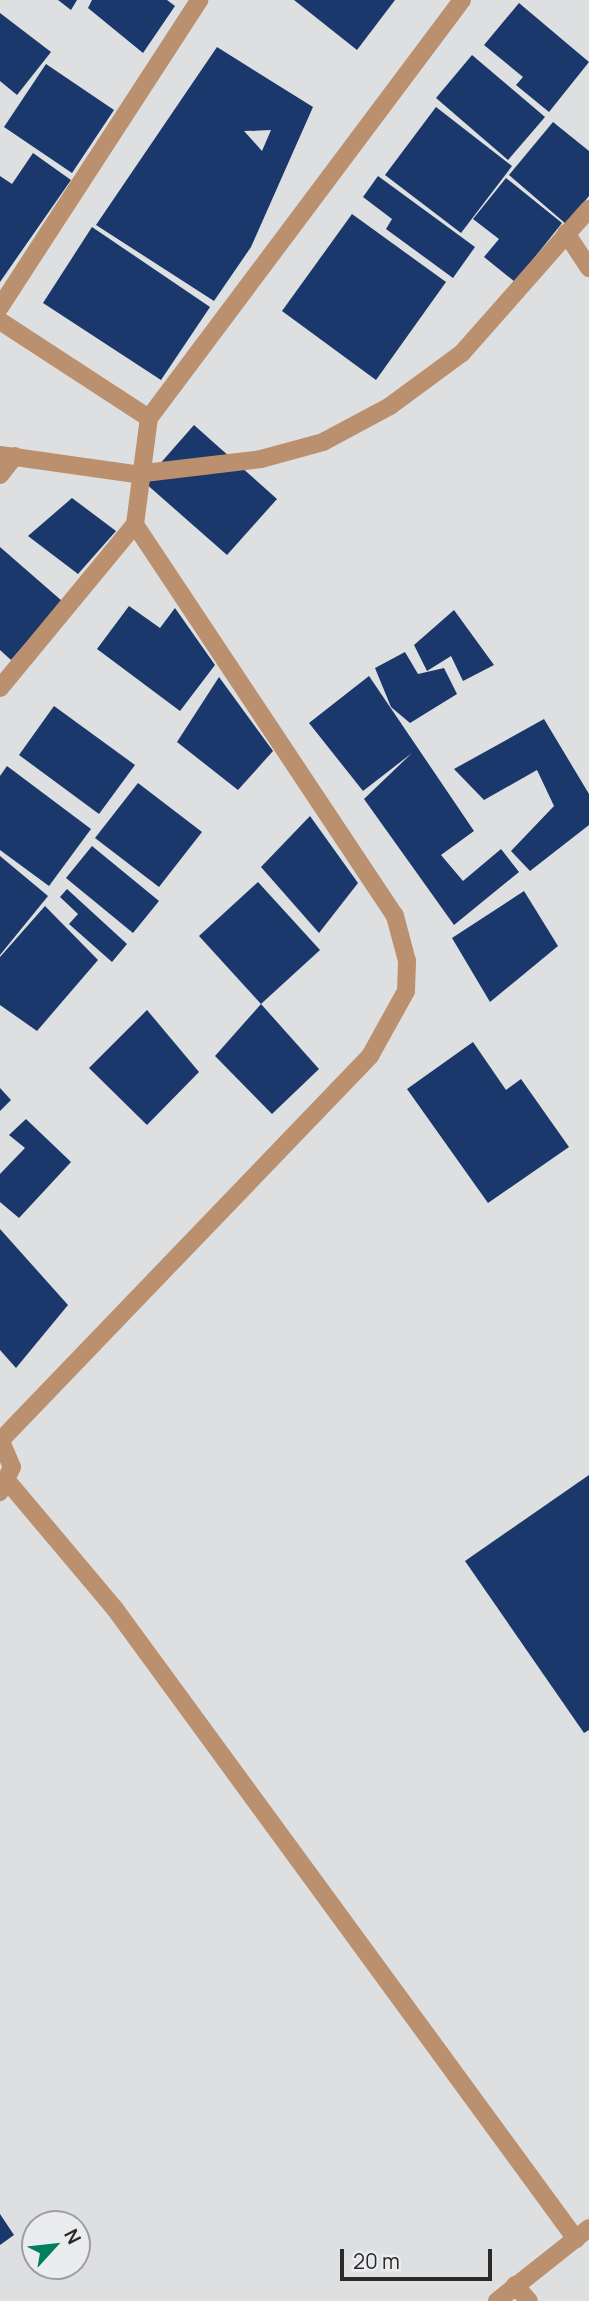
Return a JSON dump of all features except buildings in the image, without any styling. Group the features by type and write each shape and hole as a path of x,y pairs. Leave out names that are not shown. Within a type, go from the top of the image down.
{"street":[{"path":"0,307 199,0"},
{"path":"462,0 149,418 136,474 135,524 394,916 407,961 406,991 370,1056 0,1440 11,1456 5,1487 115,1609 583,2233 497,2301"},
{"path":"0,475 8,455 136,474 286,452 323,442 390,406 462,353 589,209"},
{"path":"566,233 589,268"},
{"path":"0,321 149,418"},
{"path":"0,688 135,524"},
{"path":"515,2285 529,2301"}]}
